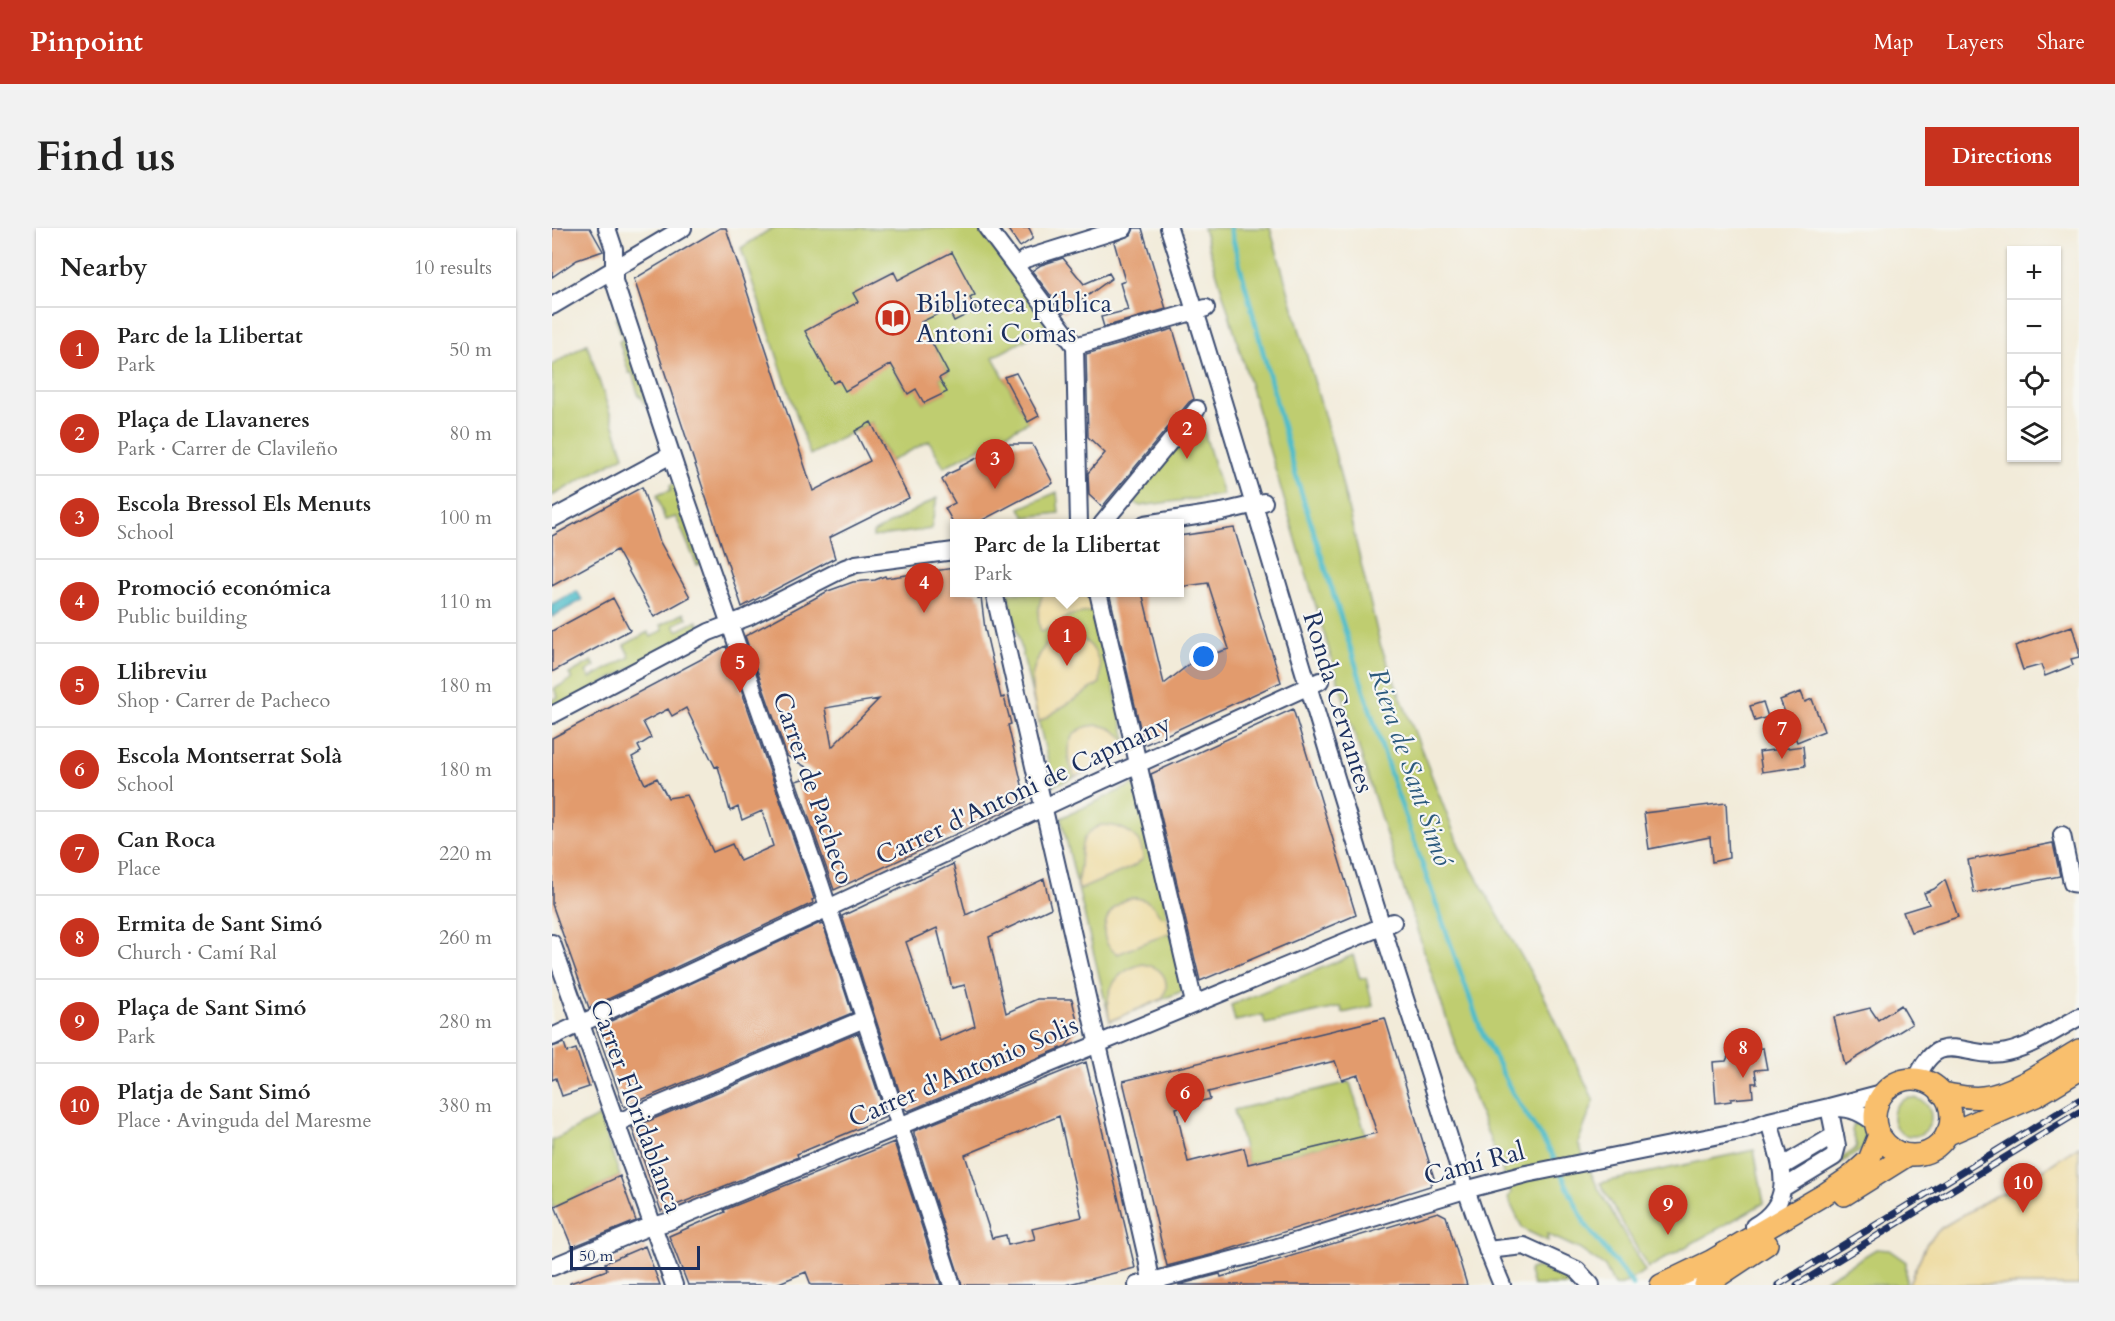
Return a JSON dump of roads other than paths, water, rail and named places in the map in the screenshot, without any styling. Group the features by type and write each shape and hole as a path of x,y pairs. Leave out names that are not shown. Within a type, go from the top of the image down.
{"main road":[{"path":"1941,1093 1982,1098 1998,1094 2079,1050"},
{"path":"1946,1135 2036,1096 2079,1070"},
{"path":"1675,1282 1825,1194 1850,1177 1869,1160 1877,1129 1879,1102 1894,1085 1905,1081 1926,1082 1941,1093 1948,1102 1951,1113 1946,1135 1937,1147 1923,1154 1908,1155 1898,1152 1888,1146 1877,1129"},
{"path":"1705,1285 1908,1155"}],"street":[{"name":"Carrer de Pacheco","path":"607,228 614,249 614,281 827,908 952,1285"},
{"path":"552,306 683,228"},
{"path":"987,228 1075,346 1079,519"},
{"path":"1016,266 1025,259 1124,228"},
{"name":"Ronda Cervantes","path":"1169,228 1200,310 1387,924 1464,1190 1502,1285"},
{"path":"1075,346 1200,310"},
{"path":"1106,519 1197,409"},
{"path":"552,519 672,455"},
{"path":"1177,519 1259,504"},
{"path":"552,716 709,632 748,617 844,568 856,564 950,552"},
{"path":"995,597 1098,1043 1146,1284"},
{"path":"1099,597 1194,1003"},
{"name":"Carrer d'Antoni de Capmany","path":"552,1037 1044,807 1314,684"},
{"path":"2062,835 2072,883 2079,884"},
{"name":"Carrer d'Antonio Solis","path":"552,1267 667,1222 1387,924"},
{"name":"Carrer Floridablanca","path":"552,944 674,1285"},
{"path":"1916,1080 1923,1064 1938,1050 1952,1048 1991,1054 2005,1053 2038,1040 2079,1017"},
{"path":"616,1123 864,1019"},
{"name":"Camí Ral","path":"1146,1284 1251,1255 1464,1190 1526,1174 1745,1130 1769,1120 1886,1092"},
{"path":"1784,1188 1834,1157 1837,1146 1829,1107"},
{"name":"Camí Ral","path":"1829,1107 1851,1108 1865,1115 1877,1129"},
{"path":"1675,1282 1707,1253 1772,1214 1778,1205 1784,1188 1769,1120"},
{"path":"1781,1167 1835,1135"},
{"path":"1487,1250 1524,1246 1577,1270 1591,1285"},
{"path":"1675,1282 1754,1252"}],"water":[{"path":"577,591 582,600 552,617 552,604"}],"waterway":[{"name":"Riera de Sant Simó","path":"1230,228 1296,476 1392,779 1481,1030 1512,1092 1552,1154 1585,1224 1633,1285"}],"railway":[{"path":"1778,1285 2079,1100"},
{"path":"1797,1285 2079,1112"}],"place":[{"name":"Biblioteca pública Antoni Comas","path":"893,318"},
{"name":"Plaça de Llavaneres","path":"1187,459"},
{"name":"Escola Bressol Els Menuts","path":"995,489"},
{"name":"Promoció económica","path":"924,613"},
{"name":"Parc de la Llibertat","path":"1067,666"},
{"name":"Llibreviu","path":"740,693"},
{"name":"Can Roca","path":"1782,759"},
{"name":"Ermita de Sant Simó","path":"1743,1078"},
{"name":"Escola Montserrat Solà","path":"1185,1123"},
{"name":"Platja de Sant Simó","path":"2023,1213"},
{"name":"Plaça de Sant Simó","path":"1668,1235"}]}
